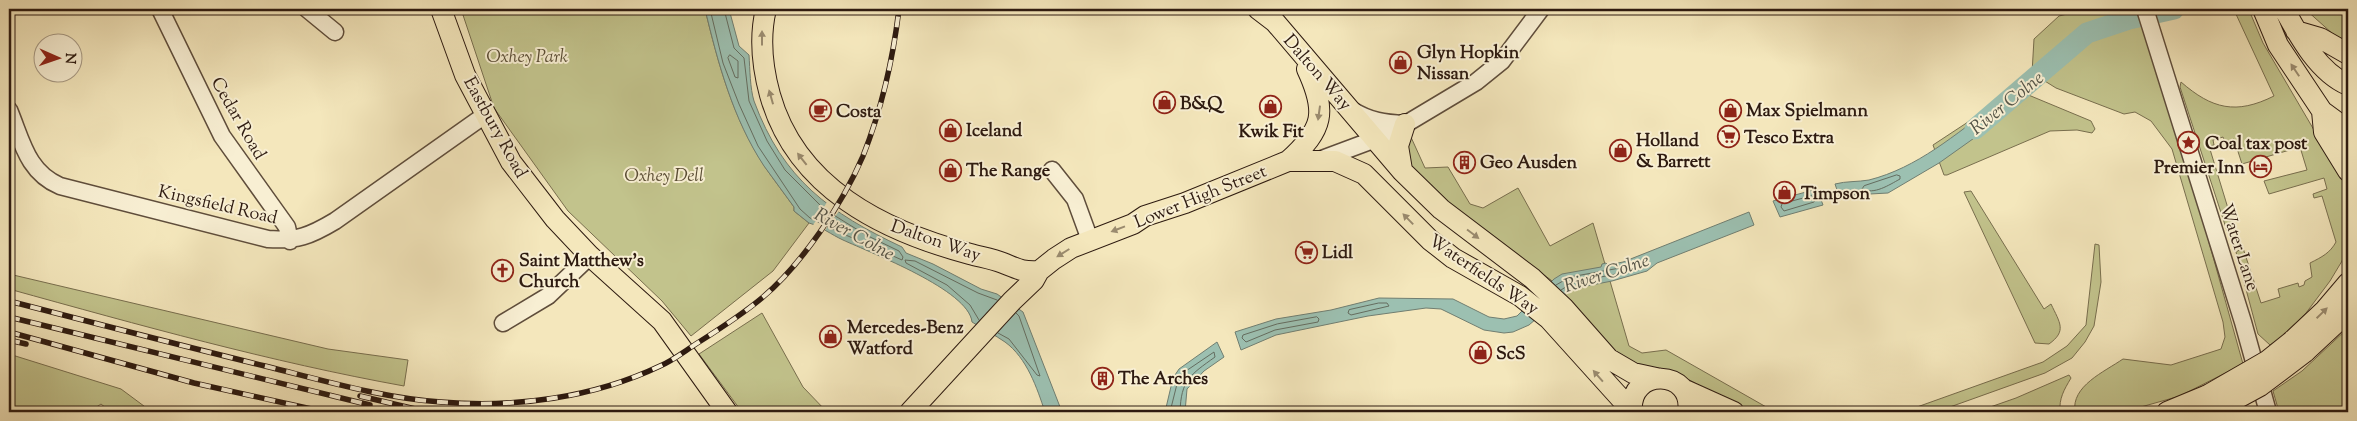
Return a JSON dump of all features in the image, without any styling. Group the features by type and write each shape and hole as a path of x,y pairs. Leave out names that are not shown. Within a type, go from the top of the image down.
{"main road":[{"name":"Eastbury Road","path":"442,9 466,75 485,116 511,162 555,219 590,256 662,321 727,412"},
{"name":"Dalton Way","path":"766,9 762,24 762,51 766,82 775,111 791,145 812,172 829,188 854,205 912,236 1002,263 1021,271 1039,271"},
{"name":"Dalton Way","path":"1258,9 1275,22 1351,109 1374,140"},
{"path":"2284,9 2296,31 2319,62 2331,74 2348,85"},
{"path":"2264,11 2278,45 2322,111 2337,122 2348,136"},
{"path":"2296,31 2320,38 2348,54"},
{"path":"1288,161 1300,151 1312,134 1320,114 1318,91 1299,51"},
{"path":"2322,111 2324,132 2348,171"},
{"path":"1402,171 1398,146 1405,124"},
{"name":"Waterfields Way","path":"1374,140 1402,171 1441,209 1532,278 1555,312 1632,412"},
{"name":"Lower High Street","path":"910,412 1012,301 1034,280 1039,271 1071,248 1132,224 1145,216 1184,203 1288,161 1320,160"},
{"name":"Waterfields Way","path":"1320,160 1335,161 1364,174 1430,240 1453,258 1520,296 1555,312 1609,359 1632,373 1656,378 1667,378 1678,383 1683,389"},
{"path":"1012,268 1016,281 1012,301"},
{"path":"2298,347 2325,310 2348,283"},
{"path":"2167,412 2211,406 2267,361 2298,347 2348,312"},
{"path":"1632,412 1632,402 1639,387 1648,380 1656,378"},
{"path":"1683,389 1690,405 1688,412"},
{"path":"1683,389 1734,412"}],"street":[{"name":"Cedar Road","path":"160,9 222,136 287,227 290,241"},
{"path":"307,9 328,24 335,32"},
{"name":"Lower High Street","path":"1320,160 1389,134 1476,82 1502,61 1542,9"},
{"name":"Water Lane","path":"2145,9 2243,322 2268,412"},
{"path":"1351,109 1366,118 1380,122 1405,124"},
{"name":"Kingsfield Road","path":"9,110 30,160 40,175 48,181 268,239 290,241 312,234 335,222 485,116"},
{"path":"1052,170 1075,200 1090,240"},
{"path":"503,323 548,296 590,256"}],"green space":[{"name":"Oxhey Dell","path":"461,9 705,9 721,70 744,130 765,167 794,207 794,211 809,223 773,271 691,336 662,301 568,211 494,108"},
{"path":"2087,9 2137,9 2181,142 2243,364 2180,396 2123,412 2075,412 2075,403 2083,387 2123,359 2171,365 2221,349 2225,337 2223,322 2172,149 2151,121 2135,112 2124,114 2056,88 2032,73 2034,39 2059,16"},
{"path":"2305,9 2348,9 2348,43 2334,35"},
{"path":"2249,10 2263,43 2348,188 2348,245 2342,261 2330,281 2306,313 2282,337 2270,345 2258,334 2236,252 2243,248 2261,303 2280,297 2278,289 2298,283 2299,287 2304,285 2305,281 2312,277 2310,263 2325,254 2336,242 2322,196 2314,198 2313,194 2327,189 2324,178 2269,194 2264,181 2307,170 2300,147 2242,164 2234,139 2225,142 2223,137 2213,140 2214,145 2209,146 2234,228 2227,231 2180,87 2181,82 2203,98 2225,106 2248,106 2274,96 2235,12"},
{"path":"2014,89 2091,121 2095,129 2092,133 2077,130 2050,131 1944,175 1933,145 2000,101"},
{"path":"1410,135 1425,168 1448,167 1470,204 1483,208 1518,188 1550,246 1593,223 1629,346 1642,353 1666,350 1775,412 1746,412 1677,373 1668,370 1644,368 1614,355 1551,280 1466,220 1405,160"},
{"path":"1971,191 2044,309 2051,304 2059,322 2060,331 2049,344 2035,343 1964,192"},
{"path":"2095,244 2099,245 2101,282 2094,326 2085,342 2072,358 2045,373 1936,412 1903,412 2043,362 2067,346 2086,325"},
{"path":"9,274 328,349 408,360 404,386 255,354 9,289"},
{"path":"762,313 803,387 827,412 742,412 699,354"},
{"path":"2348,328 2348,405 2329,412 2279,412 2273,391 2302,371"},
{"path":"9,354 121,389 152,412 111,412 101,404 89,412 9,412"},
{"path":"2069,375 2071,378 2061,398 2060,412 1976,412 2016,398"}],"water":[{"path":"705,9 729,9 739,46 749,55 754,101 766,129 779,152 795,173 831,207 853,221 902,247 906,253 933,264 981,289 997,294 1023,312 1062,412 1045,412 1035,384 1019,356 1005,342 972,322 967,310 955,298 917,274 809,223 794,211 794,207 753,148 735,110 715,50"},
{"path":"1995,105 2001,119 1939,163 1888,193 1852,195 1840,199 1835,184 1869,180 1887,175 1920,159"},
{"path":"1817,189 1823,205 1780,217 1773,201"},
{"path":"1749,212 1754,225 1657,263 1647,271 1612,281 1571,289 1529,325 1513,332 1504,333 1484,330 1441,309 1426,308 1368,316 1276,335 1241,350 1235,332 1276,319 1331,310 1379,298 1453,299 1489,317 1504,319 1517,316 1554,279 1562,274 1601,267 1602,264 1606,263 1608,265 1623,262"},
{"path":"1217,342 1224,357 1204,371 1187,389 1185,412 1165,412 1173,378 1179,369"}],"pier":[{"path":"827,202 839,211 823,233 812,227"}],"waterway":[{"name":"River Colne","path":"1975,129 2087,33 2129,19 2174,9"}],"railway":[{"path":"9,301 374,393 397,397 441,402 525,402 581,393 608,386 665,364 732,321 778,283 807,250 833,213 863,156 876,120 886,83 899,9"},
{"path":"9,317 370,405"},
{"path":"9,332 194,383 325,412"},
{"path":"9,340 26,344"},
{"path":"360,396 428,412"},
{"path":"2342,412 2348,410"}],"place":[{"name":"Glyn Hopkin Nissan","path":"1401,62"},
{"name":"B&Q","path":"1164,103"},
{"name":"Kwik Fit","path":"1271,106"},
{"name":"Max Spielmann","path":"1730,110"},
{"name":"Costa","path":"820,111"},
{"name":"Iceland","path":"950,130"},
{"name":"Tesco Extra","path":"1728,137"},
{"name":"Coal tax post","path":"2189,143"},
{"name":"Holland & Barrett","path":"1620,150"},
{"name":"Geo Ausden","path":"1464,162"},
{"name":"Premier Inn","path":"2261,167"},
{"name":"The Range","path":"950,170"},
{"name":"Timpson","path":"1785,193"},
{"name":"Lidl","path":"1306,252"},
{"name":"Saint Matthew's Church","path":"503,270"},
{"name":"Mercedes-Benz Watford","path":"831,337"},
{"name":"ScS","path":"1480,353"},
{"name":"The Arches","path":"1102,378"}],"park label":[{"name":"Oxhey Park","path":"527,56"}]}
